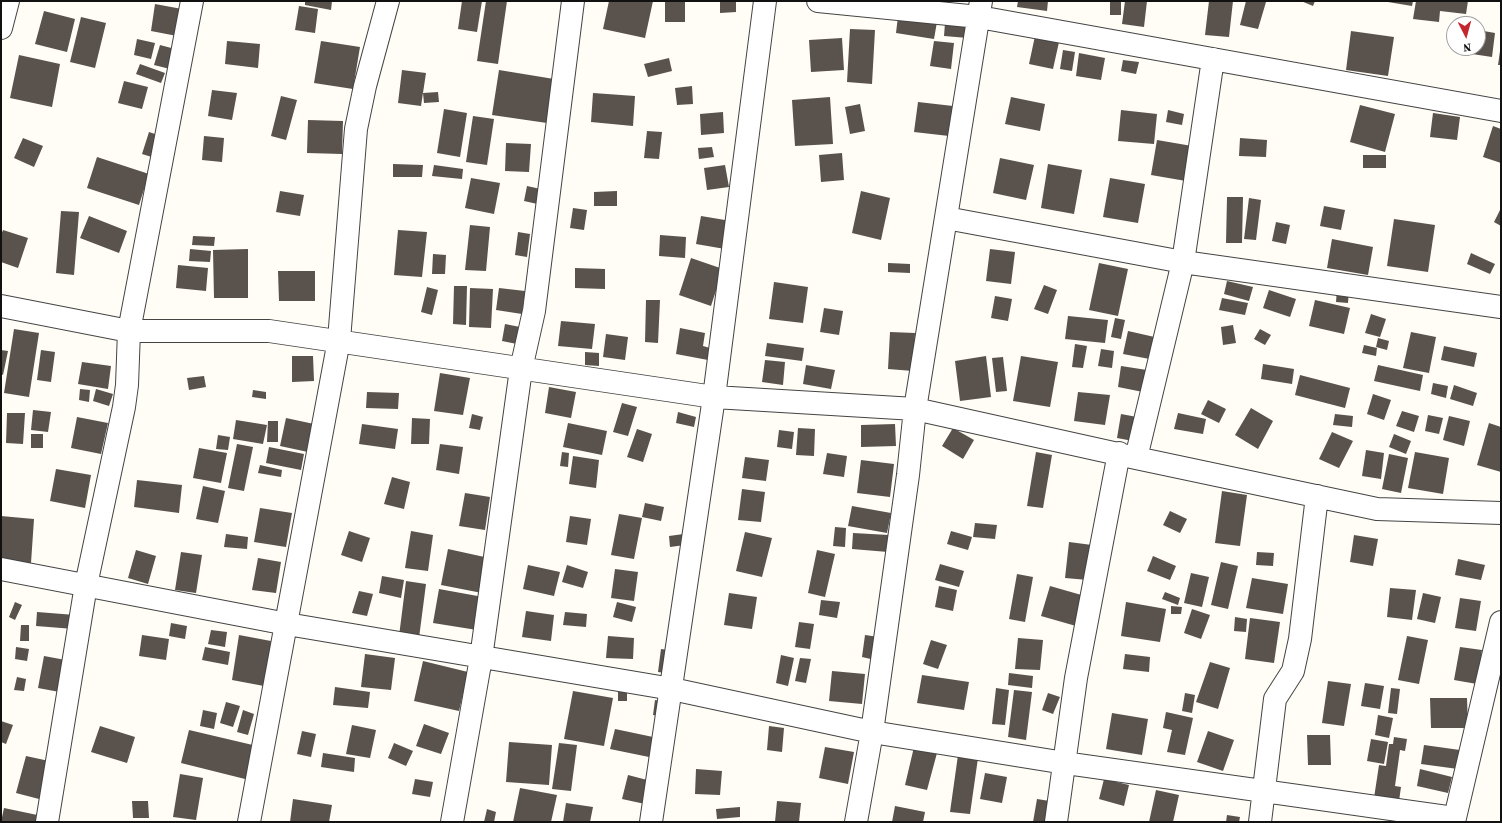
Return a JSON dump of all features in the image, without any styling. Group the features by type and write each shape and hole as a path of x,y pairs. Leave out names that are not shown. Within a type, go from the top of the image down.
{"street":[{"path":"1,28 8,1"},
{"path":"47,822 86,584 125,400 129,331 192,1"},
{"path":"249,822 339,340 356,129 365,86 388,1"},
{"path":"452,822 481,658 520,369 534,310 573,1"},
{"path":"651,822 672,689 714,398 765,1"},
{"path":"818,1 980,9 1212,59 1501,112"},
{"path":"856,822 872,732 908,475 915,409 980,9"},
{"path":"1056,822 1066,763 1076,678 1128,456 1183,262 1212,59"},
{"path":"946,218 1183,262 1501,307"},
{"path":"1,306 129,331 269,331 339,340 714,398 915,409 1377,509 1501,513"},
{"path":"1260,822 1274,700 1292,672 1300,639 1317,496"},
{"path":"1,568 287,624 481,658 672,689 872,732 1066,763 1263,790 1454,820 1501,622"}],"building":[{"path":"305,1 332,1 331,10 305,5"},
{"path":"462,1 482,1 477,32 458,29"},
{"path":"486,1 507,1 498,64 477,61"},
{"path":"609,1 653,1 645,38 603,29"},
{"path":"665,1 685,1 685,22 665,22"},
{"path":"720,1 736,1 736,12 720,13"},
{"path":"1018,1 1048,1 1047,11 1017,7"},
{"path":"1110,1 1121,1 1121,15 1110,15"},
{"path":"1125,1 1147,1 1144,27 1122,24"},
{"path":"1209,1 1233,1 1229,37 1205,35"},
{"path":"1246,1 1266,2 1258,29 1240,25"},
{"path":"1301,1 1315,1 1313,6"},
{"path":"1382,1 1413,1 1412,6"},
{"path":"1416,1 1468,1 1466,14 1440,11 1439,22 1413,19"},
{"path":"155,4 182,9 177,36 151,31"},
{"path":"299,6 318,9 315,33 295,30"},
{"path":"44,11 75,19 67,52 35,44"},
{"path":"898,16 937,22 934,39 896,33"},
{"path":"81,17 106,23 95,68 70,62"},
{"path":"945,23 969,25 968,38 944,36"},
{"path":"850,29 875,30 872,84 847,82"},
{"path":"1351,31 1394,37 1388,76 1346,70"},
{"path":"1486,31 1495,33 1492,57 1485,56"},
{"path":"1035,36 1059,42 1053,69 1029,64"},
{"path":"842,38 844,70 811,72 809,40"},
{"path":"137,39 155,43 151,59 134,55"},
{"path":"227,41 260,44 258,68 225,64"},
{"path":"321,41 360,47 353,89 314,83"},
{"path":"934,41 954,43 951,69 930,66"},
{"path":"160,45 175,49 170,69 154,65"},
{"path":"1063,50 1075,52 1072,71 1060,69"},
{"path":"1500,51 1501,65 1498,65"},
{"path":"1079,53 1105,58 1101,80 1076,76"},
{"path":"19,55 60,64 52,107 10,98"},
{"path":"669,58 672,71 648,77 644,64"},
{"path":"1123,60 1139,62 1136,74 1121,71"},
{"path":"140,64 165,73 161,83 136,74"},
{"path":"402,70 426,73 421,106 398,103"},
{"path":"499,70 554,79 547,123 492,115"},
{"path":"124,81 148,87 142,109 118,103"},
{"path":"692,86 693,104 677,105 675,88"},
{"path":"212,90 237,93 232,120 208,116"},
{"path":"438,92 439,102 424,103 423,93"},
{"path":"593,93 635,96 633,126 591,122"},
{"path":"281,96 297,100 286,140 271,136"},
{"path":"830,97 833,144 795,146 792,100"},
{"path":"1011,97 1045,104 1040,131 1005,124"},
{"path":"918,102 953,106 949,136 914,132"},
{"path":"860,104 865,131 850,134 845,107"},
{"path":"1360,105 1395,114 1385,152 1350,142"},
{"path":"444,109 467,113 460,157 437,153"},
{"path":"1121,110 1157,114 1154,144 1118,141"},
{"path":"1168,110 1184,114 1182,125 1166,122"},
{"path":"723,112 724,133 701,135 700,114"},
{"path":"1433,113 1460,117 1457,140 1430,137"},
{"path":"473,116 494,119 487,165 466,162"},
{"path":"308,120 343,121 342,154 307,153"},
{"path":"1493,126 1501,129 1501,163 1483,157"},
{"path":"647,131 662,132 659,159 644,158"},
{"path":"149,132 161,136 155,158 142,154"},
{"path":"204,136 224,138 222,162 202,160"},
{"path":"23,138 43,146 34,167 14,158"},
{"path":"1240,138 1267,140 1266,157 1239,156"},
{"path":"1157,140 1192,146 1186,181 1151,175"},
{"path":"506,143 531,144 529,172 505,171"},
{"path":"712,147 714,157 699,159 698,148"},
{"path":"842,153 844,180 821,182 819,155"},
{"path":"1363,155 1386,155 1386,168 1363,168"},
{"path":"97,157 149,174 139,205 87,188"},
{"path":"1000,158 1034,165 1026,200 993,193"},
{"path":"393,164 423,165 422,177 393,177"},
{"path":"1048,164 1082,170 1074,214 1041,208"},
{"path":"434,165 463,169 462,179 432,176"},
{"path":"725,165 729,187 707,190 704,168"},
{"path":"471,178 500,183 494,214 465,208"},
{"path":"1110,178 1145,184 1138,223 1103,217"},
{"path":"527,186 545,190 542,205 524,201"},
{"path":"280,191 304,195 300,216 276,212"},
{"path":"617,191 617,206 594,206 594,192"},
{"path":"861,191 890,198 881,240 852,233"},
{"path":"1227,197 1243,197 1242,243 1226,243"},
{"path":"1249,198 1261,200 1256,240 1244,239"},
{"path":"1324,206 1345,210 1341,230 1320,226"},
{"path":"573,208 587,210 584,230 570,228"},
{"path":"1501,208 1501,226 1494,222"},
{"path":"61,211 79,212 74,275 56,273"},
{"path":"89,216 127,231 119,253 80,238"},
{"path":"701,216 731,221 725,249 696,244"},
{"path":"1394,219 1435,225 1428,272 1387,266"},
{"path":"1276,222 1290,225 1286,244 1272,241"},
{"path":"470,225 490,227 486,271 465,270"},
{"path":"3,230 28,238 18,268 1,262 1,235"},
{"path":"398,230 427,232 422,277 394,275"},
{"path":"518,232 530,234 527,257 515,255"},
{"path":"660,235 686,237 685,258 659,256"},
{"path":"193,236 215,237 214,246 192,245"},
{"path":"1332,239 1373,247 1368,275 1327,268"},
{"path":"190,249 211,251 210,262 189,261"},
{"path":"248,249 248,298 214,298 213,250"},
{"path":"990,249 1015,252 1011,284 986,281"},
{"path":"1471,253 1495,264 1490,274 1467,264"},
{"path":"433,254 446,255 445,274 432,274"},
{"path":"691,258 723,269 711,306 679,295"},
{"path":"888,263 910,264 910,273 888,272"},
{"path":"1099,263 1128,269 1118,316 1089,310"},
{"path":"178,265 208,268 206,291 176,288"},
{"path":"575,268 605,269 605,289 575,288"},
{"path":"278,271 315,271 315,301 279,301"},
{"path":"1227,281 1253,287 1249,301 1224,294"},
{"path":"774,282 808,287 803,323 769,319"},
{"path":"1044,285 1057,290 1048,314 1034,309"},
{"path":"454,286 467,286 466,325 453,324"},
{"path":"427,287 438,290 432,315 421,312"},
{"path":"470,288 493,289 491,328 469,327"},
{"path":"499,288 525,291 522,314 496,310"},
{"path":"1337,289 1349,290 1348,303 1336,302"},
{"path":"1269,290 1296,299 1290,317 1263,308"},
{"path":"995,296 1012,299 1008,321 991,318"},
{"path":"1222,298 1248,303 1245,315 1219,310"},
{"path":"646,300 660,300 658,343 645,342"},
{"path":"1315,300 1350,308 1344,334 1309,326"},
{"path":"824,308 843,311 839,335 820,332"},
{"path":"1371,314 1386,319 1380,337 1365,333"},
{"path":"1068,316 1108,320 1105,343 1065,339"},
{"path":"1115,318 1125,320 1121,339 1111,337"},
{"path":"561,321 595,324 592,349 558,346"},
{"path":"505,324 520,327 517,344 502,341"},
{"path":"1233,325 1236,343 1223,345 1221,327"},
{"path":"680,328 705,333 703,346 710,348 708,360 676,354"},
{"path":"14,329 39,333 29,397 4,393"},
{"path":"1260,329 1271,335 1265,345 1254,339"},
{"path":"1128,331 1159,338 1155,360 1123,354"},
{"path":"890,332 915,333 913,371 888,369"},
{"path":"1411,332 1436,337 1429,373 1403,368"},
{"path":"606,334 628,337 625,360 603,357"},
{"path":"1378,338 1389,341 1387,350 1376,347"},
{"path":"767,343 804,348 802,361 765,356"},
{"path":"1075,344 1087,346 1083,368 1072,367"},
{"path":"1364,345 1377,348 1376,356 1362,353"},
{"path":"1444,346 1477,353 1474,367 1441,360"},
{"path":"1101,349 1114,351 1112,368 1098,366"},
{"path":"1,350 8,351 3,375 1,374"},
{"path":"41,350 55,352 51,382 37,380"},
{"path":"585,352 599,353 599,366 585,365"},
{"path":"292,356 313,356 314,381 292,382"},
{"path":"986,356 991,397 960,401 955,361"},
{"path":"1021,356 1058,362 1050,407 1013,401"},
{"path":"1003,357 1007,391 996,392 992,358"},
{"path":"765,360 785,362 783,385 762,382"},
{"path":"82,362 111,366 108,389 78,384"},
{"path":"1263,364 1294,369 1292,384 1261,379"},
{"path":"806,365 835,370 831,389 803,384"},
{"path":"1378,365 1423,375 1420,391 1374,381"},
{"path":"1121,366 1147,370 1143,392 1118,387"},
{"path":"440,373 470,378 463,415 434,411"},
{"path":"1300,375 1350,388 1345,408 1295,395"},
{"path":"204,376 206,387 189,390 187,378"},
{"path":"1433,383 1448,386 1446,398 1431,394"},
{"path":"1454,385 1477,393 1473,406 1450,399"},
{"path":"549,387 576,392 571,418 545,413"},
{"path":"80,389 90,390 89,402 79,400"},
{"path":"96,389 113,394 109,406 93,401"},
{"path":"253,390 266,392 266,399 252,397"},
{"path":"367,392 399,393 398,409 366,408"},
{"path":"1078,392 1110,395 1105,425 1074,421"},
{"path":"1373,394 1391,400 1384,420 1367,414"},
{"path":"1208,400 1226,409 1219,423 1201,414"},
{"path":"622,403 637,407 628,436 613,432"},
{"path":"1251,408 1273,421 1258,449 1235,435"},
{"path":"33,410 51,412 48,432 31,430"},
{"path":"1402,411 1419,416 1414,432 1396,426"},
{"path":"678,412 696,417 694,427 676,423"},
{"path":"7,413 25,413 23,444 6,443"},
{"path":"1178,413 1206,419 1203,434 1174,429"},
{"path":"472,414 483,417 480,430 469,428"},
{"path":"1121,414 1137,417 1133,441 1117,438"},
{"path":"1335,414 1353,416 1352,427 1333,425"},
{"path":"1428,415 1443,418 1439,434 1425,431"},
{"path":"1449,416 1470,421 1464,446 1443,440"},
{"path":"77,417 108,423 101,454 71,448"},
{"path":"286,418 314,424 308,452 280,446"},
{"path":"412,418 430,419 429,444 411,444"},
{"path":"236,420 267,425 263,444 233,439"},
{"path":"268,421 278,421 278,442 267,442"},
{"path":"568,423 607,431 602,455 563,447"},
{"path":"1489,423 1501,427 1501,472 1477,465"},
{"path":"362,424 398,429 395,449 359,444"},
{"path":"895,424 896,446 861,447 861,425"},
{"path":"798,428 815,429 814,456 796,455"},
{"path":"953,428 974,440 963,459 942,446"},
{"path":"637,429 652,434 643,462 627,457"},
{"path":"779,430 794,432 792,449 777,447"},
{"path":"1332,432 1353,441 1339,468 1319,459"},
{"path":"31,434 43,434 43,448 31,448"},
{"path":"1394,434 1411,441 1406,454 1389,447"},
{"path":"218,435 230,437 228,450 216,449"},
{"path":"237,444 253,447 244,491 228,488"},
{"path":"440,444 463,447 459,474 436,470"},
{"path":"269,447 304,454 301,470 266,463"},
{"path":"199,448 227,453 221,483 193,478"},
{"path":"1366,450 1384,453 1381,479 1362,476"},
{"path":"562,452 569,453 568,467 560,466"},
{"path":"1036,452 1052,455 1043,508 1027,506"},
{"path":"1415,452 1449,458 1443,494 1408,488"},
{"path":"827,453 847,456 844,477 823,474"},
{"path":"1389,454 1408,458 1401,493 1382,489"},
{"path":"573,456 599,460 596,488 569,484"},
{"path":"745,457 769,460 766,481 742,478"},
{"path":"861,460 894,464 890,497 857,493"},
{"path":"260,465 282,470 281,477 258,473"},
{"path":"56,469 91,475 85,508 50,501"},
{"path":"392,477 410,482 404,509 384,504"},
{"path":"137,480 182,485 179,513 134,507"},
{"path":"203,486 225,491 218,523 196,519"},
{"path":"742,489 765,492 761,522 738,520"},
{"path":"1222,491 1247,495 1240,546 1215,543"},
{"path":"465,493 490,497 485,530 459,526"},
{"path":"645,503 664,507 661,521 642,517"},
{"path":"852,506 891,513 887,533 848,526"},
{"path":"260,508 292,513 286,547 254,542"},
{"path":"1170,511 1187,519 1180,533 1163,525"},
{"path":"619,514 642,518 634,559 611,555"},
{"path":"1,516 34,519 31,563 1,561"},
{"path":"570,516 591,519 587,545 566,542"},
{"path":"975,523 997,525 995,539 973,537"},
{"path":"835,527 846,528 845,547 833,546"},
{"path":"349,531 370,538 362,562 341,555"},
{"path":"411,531 433,535 428,571 405,568"},
{"path":"951,531 972,537 968,550 947,544"},
{"path":"745,532 772,538 762,577 736,571"},
{"path":"691,533 692,544 670,547 669,536"},
{"path":"853,533 889,535 888,552 852,549"},
{"path":"226,534 248,537 247,549 224,547"},
{"path":"1354,535 1378,539 1373,566 1350,562"},
{"path":"1069,542 1092,545 1088,580 1065,578"},
{"path":"448,549 489,558 482,593 441,585"},
{"path":"136,550 156,556 148,584 128,578"},
{"path":"817,550 835,554 825,597 808,593"},
{"path":"181,552 202,555 196,593 175,590"},
{"path":"1257,552 1274,553 1273,566 1256,565"},
{"path":"1153,556 1176,566 1170,580 1147,571"},
{"path":"258,558 281,562 276,593 252,590"},
{"path":"1458,559 1485,565 1481,580 1455,575"},
{"path":"1221,562 1238,566 1228,609 1211,605"},
{"path":"940,564 964,571 959,587 935,580"},
{"path":"528,565 560,572 554,596 523,589"},
{"path":"567,565 588,572 583,588 562,582"},
{"path":"615,569 638,572 634,601 611,598"},
{"path":"1191,573 1209,577 1202,607 1184,603"},
{"path":"1017,574 1033,577 1025,622 1009,619"},
{"path":"382,576 404,580 401,598 379,593"},
{"path":"1252,578 1288,584 1283,614 1246,608"},
{"path":"406,581 426,584 419,638 399,636"},
{"path":"939,586 957,590 953,611 935,607"},
{"path":"1050,586 1085,596 1076,626 1041,616"},
{"path":"1390,588 1416,590 1412,620 1387,617"},
{"path":"439,589 483,597 477,630 433,623"},
{"path":"359,591 373,594 367,616 352,613"},
{"path":"1165,592 1180,598 1178,605 1162,599"},
{"path":"729,593 757,597 752,629 724,625"},
{"path":"1423,593 1441,597 1435,623 1417,619"},
{"path":"1460,598 1481,601 1476,631 1455,628"},
{"path":"821,600 840,602 837,618 819,615"},
{"path":"15,602 22,605 15,620 9,617"},
{"path":"617,602 636,607 632,622 613,617"},
{"path":"1126,602 1166,609 1160,642 1121,636"},
{"path":"1171,606 1182,607 1181,614 1171,614"},
{"path":"1192,609 1210,615 1201,639 1184,633"},
{"path":"526,611 554,615 551,641 522,637"},
{"path":"37,612 75,615 74,629 36,626"},
{"path":"565,612 587,614 586,627 563,625"},
{"path":"1235,617 1247,619 1246,632 1234,631"},
{"path":"1250,618 1280,622 1274,663 1245,659"},
{"path":"799,622 814,624 810,649 795,647"},
{"path":"171,623 187,626 185,639 169,636"},
{"path":"21,625 29,625 29,641 20,641"},
{"path":"211,630 227,632 225,647 208,644"},
{"path":"142,635 169,639 166,660 139,656"},
{"path":"239,635 271,641 264,686 232,680"},
{"path":"865,635 879,637 875,660 862,657"},
{"path":"608,636 634,638 633,659 606,658"},
{"path":"1407,636 1428,640 1419,684 1398,680"},
{"path":"1018,638 1043,640 1040,670 1015,669"},
{"path":"931,640 947,645 938,669 923,664"},
{"path":"16,647 29,649 27,661 15,659"},
{"path":"205,647 230,652 228,665 202,660"},
{"path":"1460,647 1482,650 1477,684 1454,680"},
{"path":"661,649 676,651 673,674 658,672"},
{"path":"365,654 395,658 391,690 361,687"},
{"path":"1125,654 1150,657 1149,672 1123,669"},
{"path":"781,655 794,658 788,686 776,683"},
{"path":"44,656 71,661 65,693 38,688"},
{"path":"800,658 811,659 806,683 795,681"},
{"path":"423,661 468,672 459,711 414,701"},
{"path":"1210,662 1230,668 1218,709 1196,702"},
{"path":"832,671 865,674 862,704 829,701"},
{"path":"1009,673 1033,676 1032,688 1008,685"},
{"path":"922,675 969,682 964,710 917,703"},
{"path":"17,677 26,679 24,691 14,690"},
{"path":"1328,681 1351,684 1344,726 1322,723"},
{"path":"1365,683 1384,686 1380,709 1361,706"},
{"path":"335,687 370,692 368,708 333,705"},
{"path":"996,688 1009,690 1005,725 992,724"},
{"path":"1391,688 1400,689 1397,714 1388,713"},
{"path":"618,690 627,690 627,701 618,701"},
{"path":"1014,690 1032,692 1026,740 1008,737"},
{"path":"573,691 613,698 604,746 564,739"},
{"path":"1048,693 1060,697 1053,714 1042,710"},
{"path":"1185,693 1195,695 1192,713 1182,711"},
{"path":"1430,698 1467,698 1468,728 1431,728"},
{"path":"655,700 666,702 665,717 653,715"},
{"path":"226,702 240,706 233,727 220,723"},
{"path":"203,710 217,713 214,729 200,726"},
{"path":"243,710 254,714 248,735 237,732"},
{"path":"1166,712 1193,718 1185,755 1167,752 1172,730 1163,728"},
{"path":"1112,713 1148,719 1142,755 1106,749"},
{"path":"1378,715 1393,718 1389,738 1375,735"},
{"path":"1,721 13,725 6,744 1,742"},
{"path":"424,724 449,733 441,754 416,746"},
{"path":"352,725 376,730 370,758 346,754"},
{"path":"100,726 135,737 127,763 91,752"},
{"path":"769,726 784,728 782,752 767,750"},
{"path":"615,729 653,737 649,757 610,749"},
{"path":"189,730 257,746 249,780 181,763"},
{"path":"302,731 316,734 311,757 297,754"},
{"path":"1208,731 1234,740 1223,771 1197,762"},
{"path":"1307,735 1330,735 1331,765 1308,765"},
{"path":"1394,737 1407,739 1405,751 1400,750 1395,786 1401,787 1399,801 1374,798 1379,765 1386,766 1389,744 1393,744"},
{"path":"1371,739 1388,742 1384,764 1367,761"},
{"path":"509,742 552,745 549,785 506,782"},
{"path":"394,743 413,751 406,766 388,758"},
{"path":"559,743 577,745 571,791 552,789"},
{"path":"1424,745 1460,750 1458,769 1421,764"},
{"path":"825,747 854,752 848,784 819,778"},
{"path":"914,747 937,753 927,790 905,785"},
{"path":"323,753 355,758 354,772 321,767"},
{"path":"958,755 978,758 970,814 950,812"},
{"path":"26,756 49,761 39,799 16,793"},
{"path":"696,769 722,771 720,795 695,794"},
{"path":"1420,769 1452,777 1448,793 1417,786"},
{"path":"985,773 1007,777 1002,803 980,799"},
{"path":"180,774 203,778 196,820 173,817"},
{"path":"628,775 651,781 645,804 622,799"},
{"path":"415,779 433,782 430,797 412,794"},
{"path":"1104,779 1129,785 1124,806 1099,799"},
{"path":"520,788 557,795 551,822 513,822"},
{"path":"1156,790 1179,795 1173,822 1149,822"},
{"path":"293,799 332,805 329,822 290,822"},
{"path":"1037,799 1056,802 1053,822 1033,822"},
{"path":"132,801 148,801 149,818 133,818"},
{"path":"777,801 801,803 799,822 775,822"},
{"path":"566,803 593,807 590,822 563,822"},
{"path":"895,806 925,812 923,822 892,822"},
{"path":"740,807 740,817 717,819 716,809"},
{"path":"4,808 42,816 41,822 1,822"},
{"path":"487,809 496,812 494,822 484,822"},
{"path":"1227,815 1240,817 1239,822 1226,822"}]}
